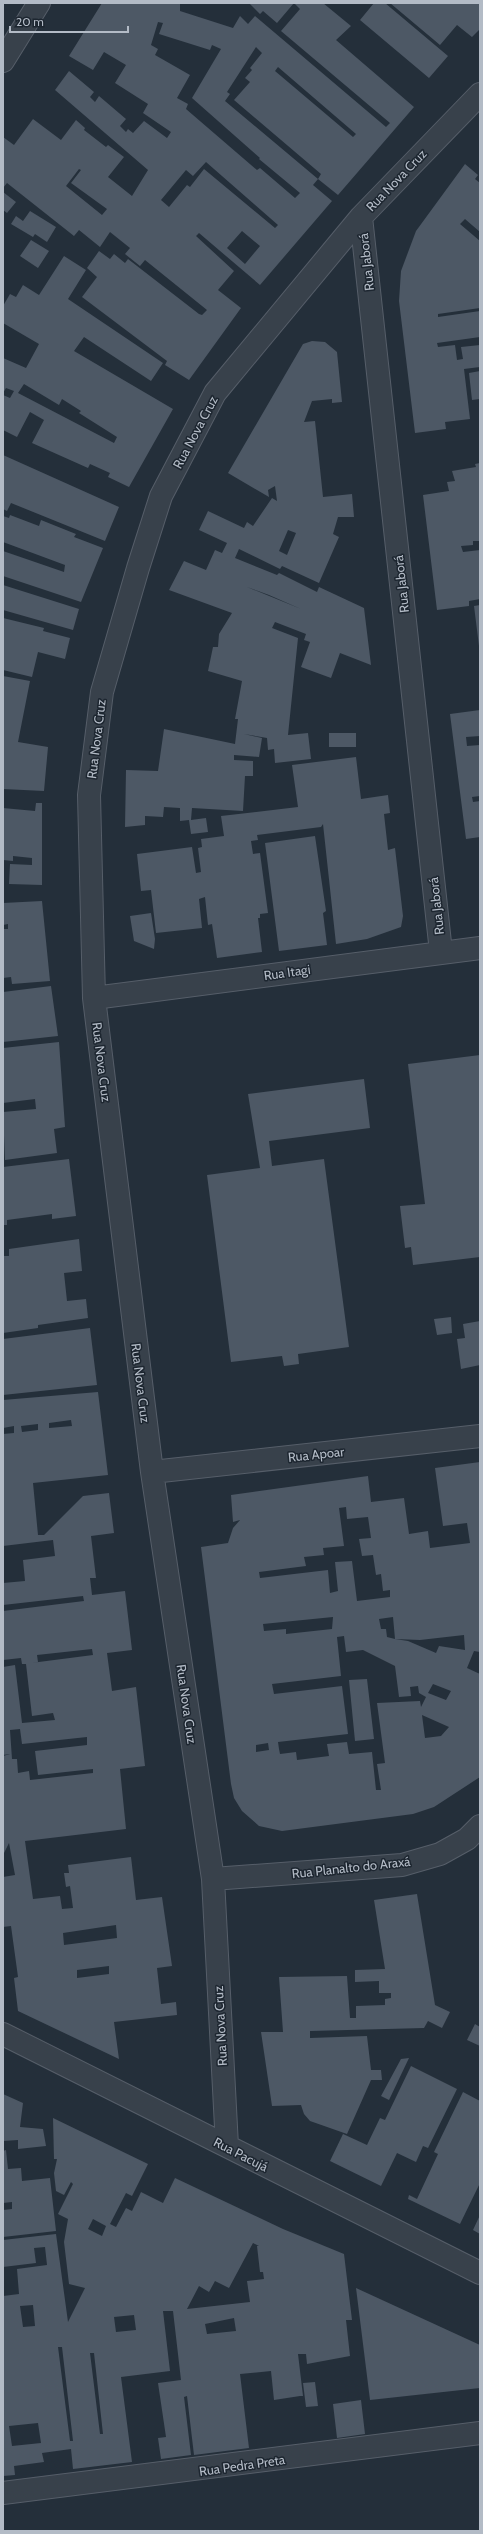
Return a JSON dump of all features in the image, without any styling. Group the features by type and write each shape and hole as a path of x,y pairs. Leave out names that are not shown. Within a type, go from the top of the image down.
{"street":[{"path":"3,61 39,3"},
{"name":"Rua Nova Cruz","path":"227,2146 213,1879 152,1472 94,998 89,795 102,692 161,496 214,394 361,217 480,94"},
{"name":"Rua Jaborá","path":"361,217 441,952"},
{"name":"Rua Itagi","path":"94,998 480,948"},
{"name":"Rua Apoar","path":"152,1472 480,1436"},
{"name":"Rua Planalto do Araxá","path":"213,1879 402,1865 440,1854 467,1839 480,1826"},
{"name":"Rua Pacujá","path":"3,2034 480,2273"},
{"name":"Rua Pedra Preta","path":"3,2493 480,2433"}],"building":[{"path":"102,3 180,3 180,11 233,28 240,16 248,24 255,16 386,127 390,123 281,31 300,9 294,3 323,3 351,26 336,40 414,107 338,195 318,179 313,185 332,201 260,285 199,233 196,236 234,271 218,290 241,308 189,380 165,365 167,361 82,297 97,277 87,268 99,251 110,259 114,254 125,263 128,259 199,314 202,315 207,310 145,260 140,266 125,254 130,248 110,232 100,247 79,230 74,236 7,183 3,188 3,137 14,145 33,119 61,140 76,120 85,128 84,130 106,147 108,145 124,157 108,177 132,196 148,170 55,90 69,71 94,92 90,97 95,102 99,96 126,119 120,126 126,132 128,129 133,133 144,121 167,138 171,132 143,113 148,104 115,83 126,65 104,52 93,70 69,56","holes":["158,22 163,23 159,34 210,50 212,45 221,49 192,98 260,158 259,159 300,193 295,198 260,168 257,170 186,109 188,104 177,98 190,75 155,55 158,49 151,45","256,47 262,53 250,68 252,70 245,78 250,82 234,100 321,174 318,179 225,101 230,94 227,92","278,67 356,134 353,137 275,71","206,162 278,225 275,228 204,169 190,187 187,185 169,207 161,200 186,170 193,176","79,169 81,170 71,183 107,209 102,215 66,186","242,231 260,246 245,264 227,248"]},
{"path":"249,3 294,3 277,23 263,11 260,14"},
{"path":"374,3 385,3 448,56 429,78 360,20"},
{"path":"390,3 480,3 480,29 472,37 457,25 440,45"},
{"path":"465,164 478,175 475,179 480,183 480,232 465,219 460,224 480,241 480,308 438,314 438,317 480,311 480,337 437,343 438,347 455,345 457,360 463,359 461,347 480,345 480,367 464,369 470,419 445,422 446,429 415,433 399,301 401,271 416,231"},
{"path":"3,192 16,202 7,213 3,210"},
{"path":"30,211 56,227 47,242 35,234 33,237 11,224 16,216 23,221"},
{"path":"31,240 49,251 38,268 20,256"},
{"path":"64,256 86,270 68,299 163,363 151,381 84,337 74,351 173,409 129,487 108,477 110,473 90,464 88,468 32,443 44,420 30,412 17,437 3,430 3,395 10,398 14,391 6,388 3,393 3,358 26,368 39,344 3,323 3,306 10,294 16,297 23,285 39,295","holes":["24,384 59,405 62,399 81,411 79,413 117,437 114,443 18,393"]},
{"path":"312,341 325,342 337,352 342,402 332,403 332,399 312,401 304,422 315,421 323,497 352,494 354,517 338,517 333,534 339,537 319,583 282,566 280,569 239,549 235,558 277,575 279,573 317,592 319,587 364,608 371,665 340,653 331,678 301,667 310,642 304,640 306,634 275,622 272,628 298,638 288,735 308,733 311,759 275,763 274,749 268,750 267,738 244,734 262,738 259,757 234,755 234,760 253,761 253,776 245,776 243,811 192,808 191,820 206,818 208,832 191,834 189,820 180,821 180,808 164,807 163,817 145,816 145,825 125,827 126,770 158,771 164,729 235,744 238,719 235,719 242,681 208,671 213,647 218,647 219,634 232,613 169,590 184,561 206,570 215,550 222,553 227,543 199,530 208,511 244,528 247,522 253,526 272,498 277,501 275,486 268,490 269,497 228,473 303,344","holes":["288,530 296,533 287,555 279,551","247,587 269,595 301,609"]},
{"path":"480,371 480,399 472,400 469,373"},
{"path":"3,455 119,507 105,541 11,503 7,511 3,509"},
{"path":"480,463 480,541 473,541 473,545 461,546 463,552 480,550 480,599 469,601 469,606 437,610 423,495 449,491 447,482 455,481 452,471 476,467 475,464"},
{"path":"10,515 39,526 41,520 76,534 74,537 103,548 81,602 3,576 3,551 64,572 65,565 3,542 3,516 9,518"},
{"path":"3,585 79,609 73,630 3,610"},
{"path":"480,605 480,646 479,646 474,606"},
{"path":"3,618 44,628 43,631 70,638 65,659 38,652 32,677 3,670"},
{"path":"3,676 30,681 18,742 48,747 44,791 3,789"},
{"path":"480,710 480,736 466,737 467,746 480,745 480,796 472,797 473,802 480,801 480,837 466,839 450,714"},
{"path":"329,733 356,733 356,747 329,747"},
{"path":"356,757 361,799 388,795 390,813 384,814 388,850 395,848 403,916 401,927 367,939 336,944 323,824 321,827 257,835 258,840 251,841 253,854 260,853 268,913 260,914 260,918 258,918 262,952 217,958 212,924 208,925 205,897 199,899 202,928 156,933 151,890 141,891 137,854 192,847 196,873 201,872 198,848 202,847 201,839 224,836 221,816 298,807 292,765"},
{"path":"36,803 42,803 42,885 9,884 10,864 32,865 32,858 13,856 13,861 3,860 3,808 35,811"},
{"path":"315,836 326,911 323,913 327,945 279,951 265,843"},
{"path":"42,901 50,981 12,984 11,977 3,978 3,929 8,929 8,924 3,925 3,903"},
{"path":"151,913 155,939 154,949 134,941 130,916"},
{"path":"51,986 58,1036 3,1042 3,992"},
{"path":"59,1042 65,1127 54,1129 57,1153 5,1160 3,1112 36,1109 35,1099 3,1103 3,1048"},
{"path":"480,1055 480,1257 413,1265 411,1247 405,1248 400,1206 425,1204 408,1064"},
{"path":"364,1079 370,1128 269,1141 272,1166 324,1159 349,1347 298,1354 299,1364 284,1366 282,1356 231,1362 207,1175 260,1168 248,1094"},
{"path":"69,1159 76,1216 52,1219 52,1214 7,1220 7,1225 3,1225 3,1167"},
{"path":"79,1239 82,1271 64,1273 67,1301 86,1299 88,1318 38,1325 38,1328 3,1333 3,1256 9,1256 9,1249"},
{"path":"451,1317 452,1333 437,1335 434,1319"},
{"path":"480,1321 480,1365 461,1369 457,1339 465,1338 463,1324"},
{"path":"90,1328 97,1385 3,1395 3,1339"},
{"path":"98,1392 108,1475 33,1483 38,1535 44,1535 83,1496 109,1493 114,1533 91,1536 96,1578 90,1578 92,1595 125,1591 132,1650 107,1653 112,1691 136,1687 145,1766 120,1769 126,1829 25,1841 33,1899 60,1896 62,1909 73,1908 70,1886 66,1887 64,1873 69,1873 68,1865 131,1857 136,1900 162,1897 172,1966 157,1968 161,2004 176,2002 177,2015 114,2022 119,2059 18,2011 14,1978 18,1977 11,1926 3,1927 3,1877 15,1875 9,1843 3,1855 3,1756 10,1754 3,1755 3,1667 15,1665 22,1723 55,1720 53,1713 32,1716 26,1664 22,1664 21,1658 3,1660 3,1611 84,1601 83,1596 3,1605 3,1583 25,1581 23,1560 55,1556 53,1540 3,1546 3,1434 14,1433 14,1426 3,1428 3,1400","holes":["71,1420 72,1426 49,1428 49,1423","38,1424 38,1430 22,1432 21,1426","92,1649 93,1655 31,1663 38,1662 37,1655","20,1729 22,1744 87,1737 87,1745 35,1751 38,1775 93,1769 93,1773 30,1780 29,1771 18,1773 17,1759 12,1759 10,1730","116,1925 117,1938 64,1945 63,1933","109,1966 109,1974 77,1978 77,1970"]},
{"path":"480,1462 480,1652 474,1651 467,1668 480,1674 480,1777 434,1807 413,1814 282,1831 259,1826 242,1811 234,1798 231,1784 201,1547 228,1543 233,1528 240,1520 233,1522 231,1495 368,1476 371,1502 404,1498 409,1534 428,1531 430,1548 470,1543 467,1523 443,1526 435,1468","holes":["346,1507 347,1519 368,1517 371,1538 359,1539 362,1556 373,1555 376,1575 381,1574 383,1591 390,1590 390,1597 357,1601 352,1561 335,1562 338,1591 330,1593 328,1570 260,1578 259,1572 306,1566 304,1557 324,1555 323,1548 344,1546 339,1508","333,1617 332,1629 286,1634 286,1629 264,1631 263,1624","393,1617 395,1639 387,1637 386,1629 381,1629 379,1619","464,1635 465,1650 439,1646 436,1653 408,1641 395,1639 420,1640","344,1636 346,1652 363,1650 395,1666 399,1697 411,1696 410,1687 418,1686 419,1693 426,1697 421,1707 420,1701 377,1703 385,1763 377,1764 381,1790 376,1790 372,1752 349,1754 347,1742 327,1744 329,1756 297,1760 296,1752 280,1754 278,1742 348,1734 342,1686 274,1694 272,1684 341,1676 337,1637","433,1684 451,1691 446,1700 428,1693","422,1715 449,1727 441,1736 425,1738","268,1743 269,1750 256,1752 256,1745"]},
{"path":"367,1679 374,1739 355,1741 349,1680"},
{"path":"417,1894 435,2005 450,2012 442,2028 428,2021 424,2028 310,2031 310,2038 367,2036 371,2070 381,2070 382,2080 371,2080 347,2134 310,2121 304,2114 301,2105 272,2106 261,2032 283,2032 279,1977 347,1976 350,2018 356,2018 356,2006 385,2005 385,1999 391,1998 391,1993 379,1993 379,1981 355,1982 355,1970 385,1969 374,1900"},
{"path":"475,2024 480,2027 480,2046 467,2040"},
{"path":"409,2058 389,2100 381,2096 401,2059"},
{"path":"411,2066 457,2089 428,2148 423,2146 416,2162 397,2153 381,2186 330,2161 343,2134 367,2145 380,2118 385,2120"},
{"path":"463,2092 480,2101 480,2183 460,2224 408,2199 409,2195 417,2199 438,2154 434,2152"},
{"path":"3,2094 23,2103 20,2127 43,2129 46,2146 18,2149 18,2140 3,2141"},
{"path":"53,2118 148,2164 132,2196 126,2193 110,2224 116,2227 126,2208 132,2211 141,2192 163,2203 175,2178 283,2229 344,2254 352,2320 346,2320 350,2356 307,2364 306,2354 298,2354 303,2396 274,2400 271,2371 240,2374 249,2448 194,2455 187,2396 184,2397 191,2455 161,2459 158,2438 166,2437 158,2383 181,2380 173,2311 163,2311 170,2371 121,2377 132,2462 73,2469 71,2449 42,2453 44,2462 14,2466 15,2475 3,2476 3,2296 19,2294 17,2269 47,2265 45,2247 34,2248 36,2263 3,2267 3,2240 56,2234 68,2322 85,2288 69,2284 64,2242 68,2219 58,2214 73,2184 71,2182 64,2195 56,2191 54,2173 57,2159 54,2159","holes":["93,2219 106,2226 102,2236 88,2229","253,2243 259,2246 257,2246 260,2272 263,2272 264,2279 247,2281 250,2302 187,2309 199,2286 209,2292 215,2281 229,2288","33,2305 35,2326 23,2327 20,2306","134,2315 136,2330 116,2332 114,2317","234,2318 236,2331 207,2334 205,2324","58,2347 62,2347 73,2441 70,2441","90,2353 94,2353 103,2434 100,2434","38,2423 41,2443 12,2446 9,2426"]},
{"path":"6,2150 8,2169 21,2168 22,2181 50,2178 56,2231 3,2237 3,2210 12,2209 12,2202 3,2203 3,2151"},
{"path":"480,2215 480,2234 473,2230"},
{"path":"356,2288 480,2345 480,2388 370,2400"},
{"path":"315,2382 318,2406 306,2407 303,2383"},
{"path":"361,2400 365,2434 337,2438 333,2404"}]}
